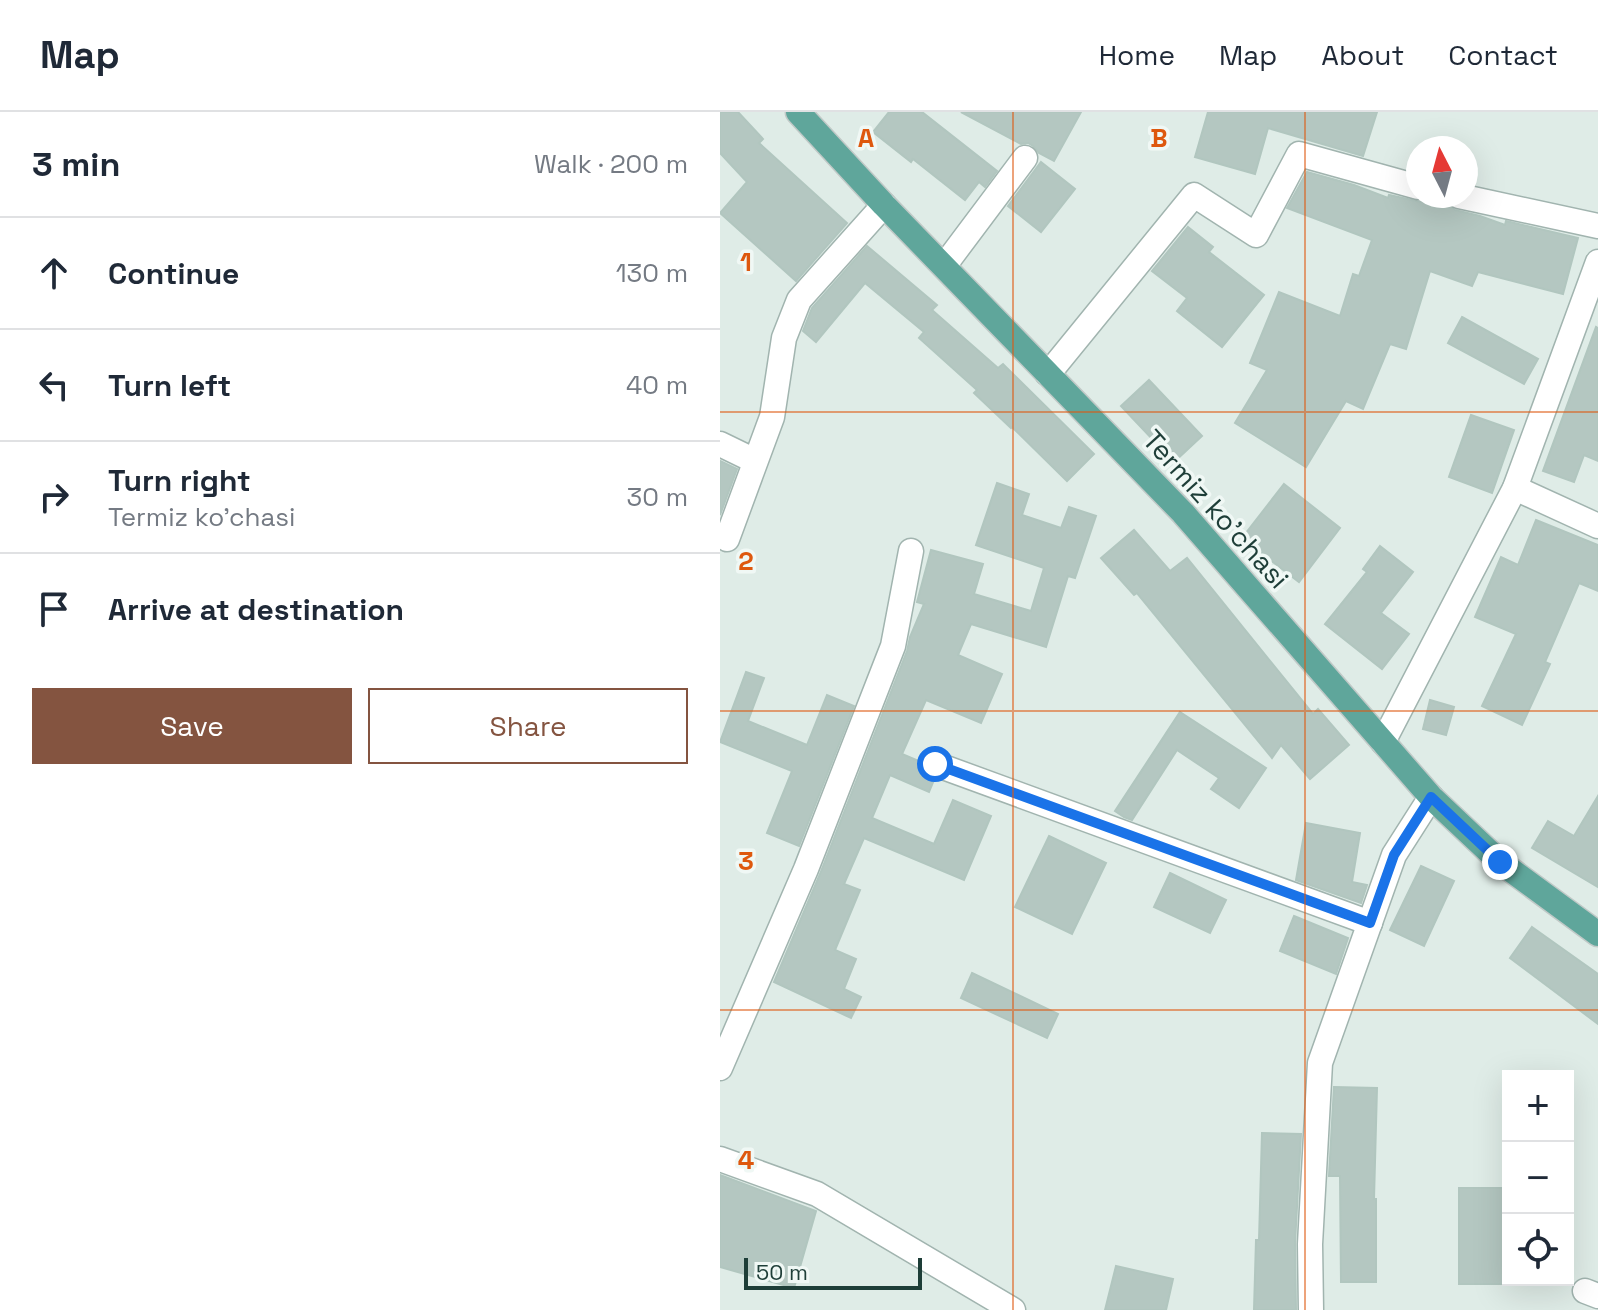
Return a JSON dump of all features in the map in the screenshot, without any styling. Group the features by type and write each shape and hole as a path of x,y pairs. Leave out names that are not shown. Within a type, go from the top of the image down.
{"main road":[{"name":"Termiz ko'chasi","path":"798,112 1183,513 1431,797 1500,862 1598,934"}],"street":[{"path":"1047,373 1194,195 1256,235 1299,154 1406,184"},
{"path":"944,266 1025,158"},
{"path":"1478,200 1598,226"},
{"path":"727,539 772,417 784,338 799,300 884,205"},
{"path":"1383,742 1515,488 1598,262"},
{"path":"720,444 755,461"},
{"path":"1515,488 1598,526"},
{"path":"720,1068 806,869 893,646 911,551"},
{"path":"935,764 1370,923"},
{"path":"1311,1310 1310,1244 1320,1063 1394,855 1431,797"},
{"path":"720,1159 817,1194 1013,1310"}],"building":[{"path":"720,112 738,112 763,139 759,143 847,223 796,281 720,213 747,182 720,153"},
{"path":"889,112 922,112 997,171 985,187 979,182 965,200 873,132"},
{"path":"961,112 1081,112 1054,161 1028,143 1021,144"},
{"path":"1208,112 1377,112 1363,156 1268,128 1255,174 1195,157"},
{"path":"1041,162 1075,189 1041,232 1008,206"},
{"path":"1307,172 1388,198 1389,195 1406,199 1406,208 1452,208 1505,225 1506,221 1578,238 1563,294 1478,272 1472,286 1430,271 1406,349 1390,344 1363,409 1346,401 1306,467 1235,423 1267,370 1250,363 1279,292 1340,316 1353,274 1359,276 1372,240 1287,208"},
{"path":"1188,227 1213,247 1209,252 1264,295 1222,347 1177,311 1187,298 1152,271"},
{"path":"867,246 937,305 932,310 998,368 1003,364 1094,454 1067,481 974,393 977,390 919,338 924,332 865,283 816,342 803,331 812,308"},
{"path":"1462,317 1538,359 1524,384 1448,343"},
{"path":"1596,327 1598,461 1584,455 1574,482 1543,471"},
{"path":"1149,380 1202,436 1174,462 1121,406"},
{"path":"1471,415 1514,430 1492,493 1449,477"},
{"path":"720,461 737,469 720,515"},
{"path":"997,483 1029,494 1022,515 1061,528 1069,507 1096,516 1075,578 1068,576 1046,647 971,624 958,655 1002,674 981,723 926,700 902,754 921,762 923,773 934,780 929,792 890,775 872,818 934,844 953,800 991,816 964,880 864,838 844,884 860,890 835,950 856,959 844,989 861,997 851,1018 774,982 820,874 907,651 924,604 917,602 931,550 983,564 974,594 1031,611 1044,568 976,545"},
{"path":"1284,484 1340,528 1299,582 1242,538"},
{"path":"1536,520 1598,545 1598,591 1579,583 1545,662 1550,664 1522,725 1482,706 1516,634 1475,617 1501,557 1518,565"},
{"path":"1134,530 1170,571 1187,558 1313,714 1318,709 1349,745 1310,779 1281,745 1272,758 1137,593 1134,595 1101,558"},
{"path":"1380,546 1413,572 1381,613 1409,634 1382,669 1325,624 1367,572 1363,569"},
{"path":"746,672 764,678 748,721 807,745 827,695 854,706 799,846 767,833 792,771 720,742"},
{"path":"1430,700 1454,707 1446,735 1423,729"},
{"path":"1180,712 1266,768 1239,808 1211,789 1219,778 1177,750 1132,820 1124,817 1115,811"},
{"path":"1598,796 1598,887 1532,848 1548,821 1574,836"},
{"path":"1306,823 1360,833 1352,882 1367,885 1361,903 1296,880"},
{"path":"1049,836 1106,863 1072,934 1015,907"},
{"path":"1421,866 1454,881 1424,946 1390,930"},
{"path":"1170,873 1226,900 1210,933 1154,907"},
{"path":"1294,916 1348,938 1336,974 1280,951"},
{"path":"1532,927 1598,974 1598,1024 1510,958"},
{"path":"972,973 1058,1014 1047,1038 961,998"},
{"path":"1334,1087 1377,1088 1374,1199 1376,1282 1341,1282 1340,1176 1329,1176"},
{"path":"1262,1133 1301,1134 1295,1243 1296,1310 1254,1310"},
{"path":"720,1175 816,1211 794,1288 720,1267"},
{"path":"1459,1188 1502,1188 1502,1284 1459,1284"},
{"path":"1116,1266 1173,1279 1166,1310 1105,1310"}],"route":[{"path":"935,764 1370,923 1394,855 1431,797 1500,862"}]}
